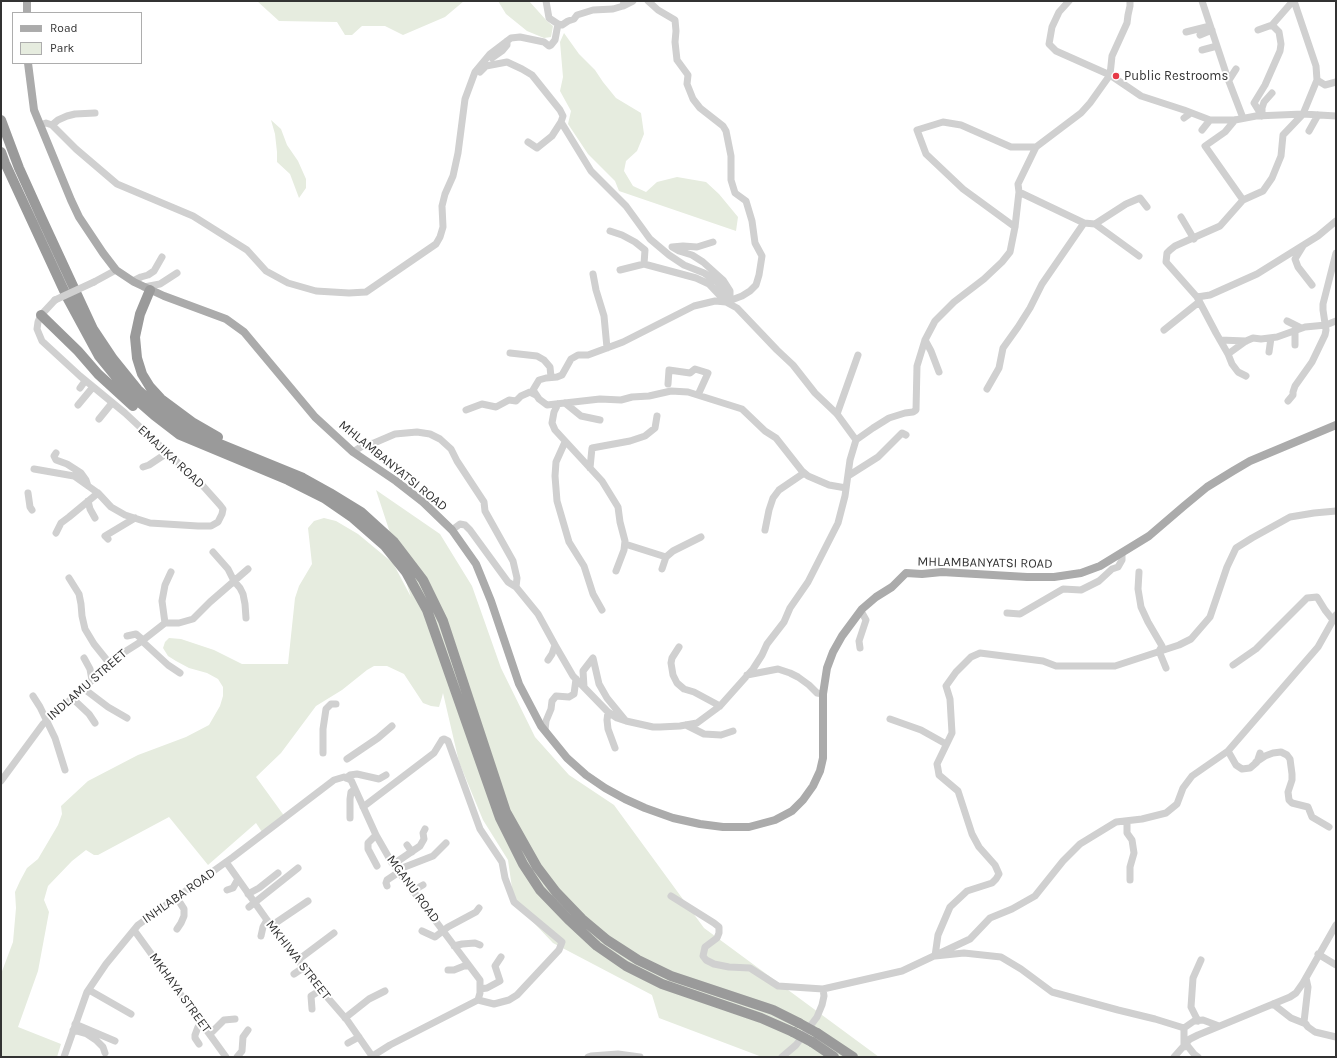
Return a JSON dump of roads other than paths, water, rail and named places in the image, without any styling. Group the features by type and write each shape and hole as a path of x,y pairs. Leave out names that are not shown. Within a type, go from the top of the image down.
{"highway":[{"path":"1,120 34,200 93,329 113,360 138,390 165,414 200,436 303,478 330,492 361,512 394,542 423,580 443,621 506,812 537,867 556,892 582,919 607,940 638,960 671,976 773,1010 799,1023 834,1057"},
{"path":"1,152 67,297 100,356 130,394 180,435"},
{"path":"147,288 135,337 137,358 142,374 150,387 172,408 192,422 261,461"},
{"path":"41,315 78,351 98,374 132,405 148,417 180,435 288,480 324,498 353,518 380,541 406,572 427,610 500,818 523,864 540,890 597,946 626,966 656,981 704,1000 761,1018 793,1032 815,1038 853,1057"}],"main road":[{"path":"27,1 27,12"},
{"name":"MHLAMBANYATSI ROAD","path":"28,64 34,110 79,217 116,270 147,288 226,319 244,332 315,417 353,452 396,481 423,502 452,530 476,564 491,601 519,684 545,730 567,758 586,775 625,799 673,818 723,827 749,827 775,820 792,811 813,786 820,772 823,758 823,694 833,652 842,636 861,611 876,597 892,587 906,573 922,574 942,572 1027,577 1054,577 1081,574 1100,566 1149,536 1196,496 1250,461 1336,425"}],"street":[{"path":"546,1 549,18 562,25 574,19 577,15 593,10 612,9 624,3 633,1"},
{"path":"648,1 658,10 675,20 677,60 688,75 687,84 692,99 700,108 726,130 731,156 731,180 734,193 746,201 752,221 756,243 762,256 759,275 756,285 750,291 726,302 715,301 694,306 645,332 588,355 570,359 562,374 539,380 533,390 539,399 547,405 600,399 621,400 671,391 688,392 698,395 742,409 765,431 776,438 804,473 828,485 846,488"},
{"path":"1070,1 1059,12 1052,27 1049,44 1056,51 1110,75 1141,96 1210,120 1236,120 1262,116 1303,114 1336,116"},
{"path":"452,530 460,524 465,525 470,530 508,582 516,587 538,614 554,645 576,679 608,712 617,718 653,727 685,725 697,723 720,706 762,655 767,644 784,622 790,608 808,582 838,523 846,488 850,460 856,440 889,418 905,412 913,412 916,410 917,366 925,340 935,321 949,307 984,279 1010,252 1015,227 1019,192 1018,184 1036,147 1081,112 1090,103 1110,75 1112,56 1127,23 1130,1"},
{"path":"1202,1 1229,80 1244,118"},
{"path":"1246,376 1238,372 1232,364 1198,300 1166,262 1167,253 1175,246 1194,239 1220,226 1244,200 1263,191 1272,178 1281,156 1283,135 1303,114 1317,80 1316,66 1293,1 1272,25 1258,30"},
{"path":"40,125 46,123 52,125 76,149 117,184 197,218 247,250 266,271 288,283 316,291 349,293 366,292 436,244 440,237 443,227 442,206 445,194 453,176 458,153 465,99 470,82 475,72 490,54 511,38 520,37 544,42 549,46 555,40 558,24"},
{"path":"1262,116 1254,102 1265,85 1280,51 1281,44 1279,32 1272,25"},
{"path":"1186,32 1211,28"},
{"path":"1200,35 1211,28"},
{"path":"470,82 493,57 502,51 507,40"},
{"path":"1202,50 1217,46"},
{"path":"486,66 507,62 522,69 532,75 560,110 563,116 552,136 537,148 528,142"},
{"path":"1229,80 1236,69"},
{"path":"1317,80 1325,85 1336,82"},
{"path":"1262,116 1264,102 1272,93"},
{"path":"52,125 67,116 95,113"},
{"path":"1184,118 1191,113"},
{"path":"1309,131 1318,115"},
{"path":"1202,130 1210,120"},
{"path":"1236,120 1225,132 1205,146 1244,200"},
{"path":"561,122 591,171 626,206 650,239 684,265 704,273 716,281 727,296 726,302"},
{"path":"1015,227 963,189 926,154 917,130 943,122 961,124 1011,147 1036,147"},
{"path":"1019,192 1084,223 1095,224 1139,256"},
{"path":"1095,224 1126,204 1140,198 1147,207"},
{"path":"1181,216 1194,239"},
{"path":"1164,330 1198,300 1257,274 1318,236 1336,221"},
{"path":"987,389 998,368 1003,348 1025,316 1042,284 1084,223"},
{"path":"610,231 635,242 645,250 644,264"},
{"path":"713,242 697,247 672,247 692,255 703,262 723,280 730,291 730,296 726,302"},
{"path":"1304,244 1295,259 1298,268 1312,285"},
{"path":"1288,401 1293,395 1295,386 1312,362 1325,335 1326,325 1323,310 1336,253"},
{"path":"133,281 154,271 162,257"},
{"path":"620,270 644,264 696,278 715,290 726,302 737,308 793,365 815,393 837,414 856,440"},
{"path":"41,315 55,300 116,270"},
{"path":"147,288 160,284 177,273"},
{"path":"593,274 604,316 606,348"},
{"name":"EMAJIKA ROAD","path":"34,468 74,476 98,493 111,507 125,515 150,523 211,526 218,522 223,510 203,486 193,482 167,453 42,341 37,329 41,315"},
{"path":"1228,354 1246,341 1254,338 1277,338 1298,329 1326,325 1336,321"},
{"path":"1287,322 1298,329"},
{"path":"1295,345 1298,329"},
{"path":"1269,352 1271,338"},
{"path":"925,340 939,372"},
{"path":"1220,340 1246,341"},
{"path":"510,352 537,356 544,360 550,368 551,377"},
{"path":"837,414 858,355"},
{"path":"668,384 669,370 690,374 695,369 708,373 698,395"},
{"path":"80,388 85,381"},
{"path":"78,404 93,387"},
{"path":"466,410 482,404 496,406 509,400 516,401 521,396 530,392 536,395"},
{"path":"99,419 112,403"},
{"path":"562,403 581,416 600,420"},
{"path":"562,403 554,412 552,423 555,430 602,481 618,507 625,544 616,571"},
{"path":"590,468 592,448 623,443 645,436 656,428 657,416"},
{"path":"353,452 364,445 374,443 395,434 417,432 430,434 440,439 451,449 457,461 484,502 485,511 513,561 517,578 516,587"},
{"path":"848,476 878,457 902,433 906,435"},
{"path":"565,442 556,462 555,476 557,501 569,542 584,566 593,594 602,610"},
{"path":"56,453 54,456 56,460 81,472 88,486"},
{"path":"143,467 149,465 167,453"},
{"path":"766,530 769,510 779,490 804,473"},
{"path":"28,493 30,507 32,510"},
{"path":"56,533 61,523 70,518 98,493"},
{"path":"88,501 95,518"},
{"path":"935,956 938,935 950,907 967,891 992,883 996,880 999,874 995,865 979,847 972,834 958,791 940,774 936,764 952,733 950,699 946,686 956,672 971,656 980,653 1043,661 1056,666 1115,666 1179,645 1192,638 1210,618 1227,567 1236,548 1290,517 1336,511"},
{"path":"108,539 105,536 135,518"},
{"path":"662,569 666,557 673,551 701,537"},
{"path":"625,544 666,557"},
{"path":"213,552 228,569 243,594 246,618"},
{"path":"1007,613 1020,614 1064,589 1081,590 1099,581 1112,569 1118,567 1122,560 1122,553"},
{"name":"INDLAMU STREET","path":"1,781 46,721 122,653 166,624 179,623 193,618 248,569"},
{"path":"166,624 162,601 165,585 171,572"},
{"path":"1139,572 1138,589 1141,607 1162,646 1159,651"},
{"path":"69,578 79,594 85,629 110,664"},
{"path":"671,896 719,927 717,938 705,947 703,956 706,960 714,964 729,967 750,968 778,986 823,989 902,971 970,939 990,918 1012,909 1035,896 1063,861 1080,844 1116,822 1142,820 1166,813 1177,804 1183,788 1192,776 1228,751 1318,647 1335,618 1325,610 1317,598 1307,598 1256,649 1233,665"},
{"path":"860,648 859,641 866,620 861,611"},
{"path":"127,636 136,634 168,665 180,673"},
{"path":"548,660 552,654 554,645"},
{"path":"679,648 672,658 671,664 673,675 677,683 720,706"},
{"path":"1159,651 1166,668"},
{"path":"84,658 90,669 92,680"},
{"path":"584,687 583,671 593,658 599,684 607,698 626,721"},
{"path":"747,675 778,670 798,677 809,685 817,694 823,694"},
{"path":"545,730 552,701 556,696 569,697 574,694 576,679"},
{"path":"83,688 108,707 127,718"},
{"path":"34,696 55,738 65,770"},
{"path":"72,698 89,714 95,724"},
{"path":"323,753 323,729 326,709 331,704 336,704"},
{"path":"608,712 608,729 615,748"},
{"path":"890,719 921,730 946,744"},
{"path":"685,725 704,734 721,735 733,731"},
{"path":"347,758 378,738 392,726"},
{"path":"363,807 434,752 444,739 448,741 480,829 502,862 505,878 514,902 562,942 559,950 517,995 509,1000 494,1004 478,1000 371,1056"},
{"path":"1228,751 1236,765 1242,769 1250,768 1265,756 1281,752 1287,755 1290,759 1292,774 1292,780 1288,792 1288,800 1292,803 1308,807 1312,817 1329,827"},
{"path":"1256,762 1260,753"},
{"name":"INHLABA ROAD","path":"64,1057 89,990 106,964 138,925 226,862 334,780 357,774 379,779 386,775"},
{"name":"MGANU ROAD","path":"345,778 351,780 356,789 376,835 392,863 480,980 480,989"},
{"path":"350,818 351,792 356,789"},
{"path":"1127,821 1126,833 1132,840 1134,853 1130,867 1130,880"},
{"path":"392,863 412,852 423,843 424,839 422,833 425,829"},
{"path":"376,835 368,843 368,849 376,866"},
{"path":"387,886 387,880 398,871 433,856 446,843"},
{"path":"407,844 412,852"},
{"name":"MKHIWA STREET","path":"226,862 248,894 252,905 269,923 360,1037 371,1056"},
{"path":"252,905 298,868"},
{"path":"248,894 260,888 278,872"},
{"path":"227,890 233,888 238,879"},
{"path":"412,891 423,885"},
{"path":"177,898 184,909 184,916 177,929"},
{"path":"261,936 263,928 269,923 308,901"},
{"path":"422,931 435,937 476,912 479,908"},
{"path":"1174,1057 1190,1040 1198,1035 1290,998 1296,993 1306,978 1318,954 1336,925"},
{"name":"MKHAYA STREET","path":"134,930 226,1057"},
{"path":"298,960 334,933"},
{"path":"454,946 475,943 480,945"},
{"path":"935,956 964,953 1001,957 1021,969 1052,992 1118,1010 1186,1026 1198,1020 1203,1020 1219,1026"},
{"path":"1318,954 1336,965"},
{"path":"478,1000 480,989 487,988 500,981 495,966 501,956"},
{"path":"1198,1057 1185,1045 1186,1026 1191,1007 1193,978 1201,960"},
{"path":"448,970 469,966"},
{"path":"294,974 304,968"},
{"path":"1306,978 1308,987 1304,1022 1315,1032 1336,1037"},
{"path":"782,1057 796,1045 817,1017 824,996 823,989"},
{"path":"89,990 131,1014"},
{"path":"312,1009 311,996 321,990"},
{"path":"345,1018 369,999 384,991"},
{"path":"1273,1004 1291,1018 1306,1024"},
{"path":"1191,1007 1198,1020"},
{"path":"210,1034 224,1020 235,1019"},
{"path":"199,1044 195,1038 195,1035 201,1023"},
{"path":"74,1027 115,1041"},
{"path":"74,1027 96,1040 103,1047 105,1054"},
{"path":"236,1057 242,1051 243,1037 248,1030"},
{"path":"348,1043 360,1037"},
{"path":"588,1057 618,1054 640,1057"}],"place":[{"name":"Public Restrooms","path":"1116,76"}]}
